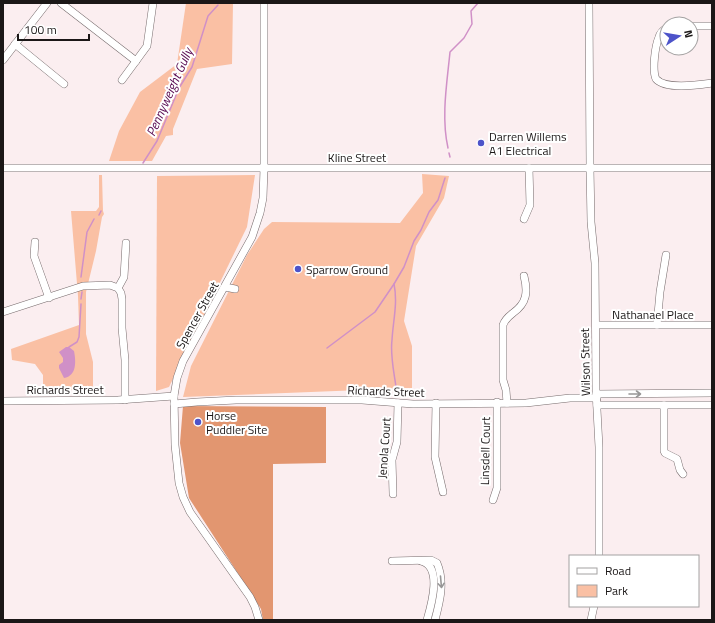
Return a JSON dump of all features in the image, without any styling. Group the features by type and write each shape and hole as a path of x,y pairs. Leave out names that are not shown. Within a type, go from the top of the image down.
{"street":[{"path":"3,60 47,3"},
{"path":"61,3 136,61"},
{"path":"122,80 147,46 154,3"},
{"name":"Spencer Street","path":"259,620 250,597 190,512 183,497 177,473 174,396 181,366 252,237 263,198 264,3"},
{"name":"Wilson Street","path":"589,3 590,168 591,222 595,263 599,447 599,555"},
{"path":"699,26 712,26"},
{"path":"659,37 654,70 656,79 659,82 666,84 691,85 712,83"},
{"path":"15,44 64,84"},
{"name":"Kline Street","path":"3,168 712,168"},
{"path":"524,219 530,205 529,168"},
{"path":"35,242 34,256 49,298"},
{"path":"118,288 124,277 126,243"},
{"path":"657,325 660,292 666,255"},
{"path":"507,402 503,380 503,325 506,318 523,304 526,289 524,276"},
{"path":"3,312 88,286 110,285 118,288 122,297 125,400"},
{"path":"224,287 235,290"},
{"name":"Nathanael Place","path":"596,325 711,325"},
{"name":"Richards Street","path":"597,399 712,394"},
{"name":"Richards Street","path":"3,401 125,400 174,396"},
{"name":"Richards Street","path":"174,404 260,400 362,400 398,403 535,402 570,398 664,405 712,405"},
{"name":"Linsdell Court","path":"493,500 497,488 497,402"},
{"name":"Jenola Court","path":"393,494 392,460 397,442 398,403"},
{"path":"436,403 435,457 443,492"},
{"path":"664,405 664,451 677,459 680,470 683,474"},
{"path":"392,561 433,560 437,563 439,567 442,589 435,620"},
{"path":"419,561 424,562 429,566 433,580 433,597 426,620"},
{"path":"591,620 594,607"}],"green space":[{"path":"186,3 233,3 232,64 197,69 173,129 173,135 166,136 152,161 109,161 119,131 140,92 177,64"},
{"path":"422,174 449,176 444,198 416,246 404,321 412,346 412,388 183,397 191,366 247,255 264,229 272,222 400,223 423,193"},
{"path":"99,175 102,175 104,214 102,217 96,251 86,292 86,334 93,362 93,390 43,390 43,375 35,364 12,360 11,349 79,325 71,211 96,211 99,207"},
{"path":"255,175 247,227 169,387 156,391 157,176"}],"shaded area":[{"path":"66,347 69,347 74,351 75,368 68,377 64,378 59,368 59,365 63,362 63,358 59,352"},
{"path":"183,406 326,407 326,463 273,464 273,620 263,620 261,609 189,498 180,443"}],"waterway":[{"path":"448,148 445,112 450,52 464,38 472,24 471,11 478,3"},
{"name":"Pennyweight Gully","path":"143,163 157,141 179,88 192,67 208,16 218,5"},
{"path":"449,153 450,157"},
{"path":"407,394 396,387 392,364 395,305 394,284 404,267 414,241 429,212 438,200 445,178"},
{"name":"Pennyweight Gully","path":"99,215 101,211"},
{"name":"Pennyweight Gully","path":"81,277 87,232 94,219"},
{"path":"327,348 375,312 394,284"},
{"name":"Pennyweight Gully","path":"81,299 82,292"},
{"name":"Pennyweight Gully","path":"69,347 77,342 79,337 81,304"}],"place":[{"name":"Darren Willems A1 Electrical","path":"481,143"},
{"name":"Sparrow Ground","path":"298,269"},
{"name":"Horse Puddler Site","path":"198,422"}]}
